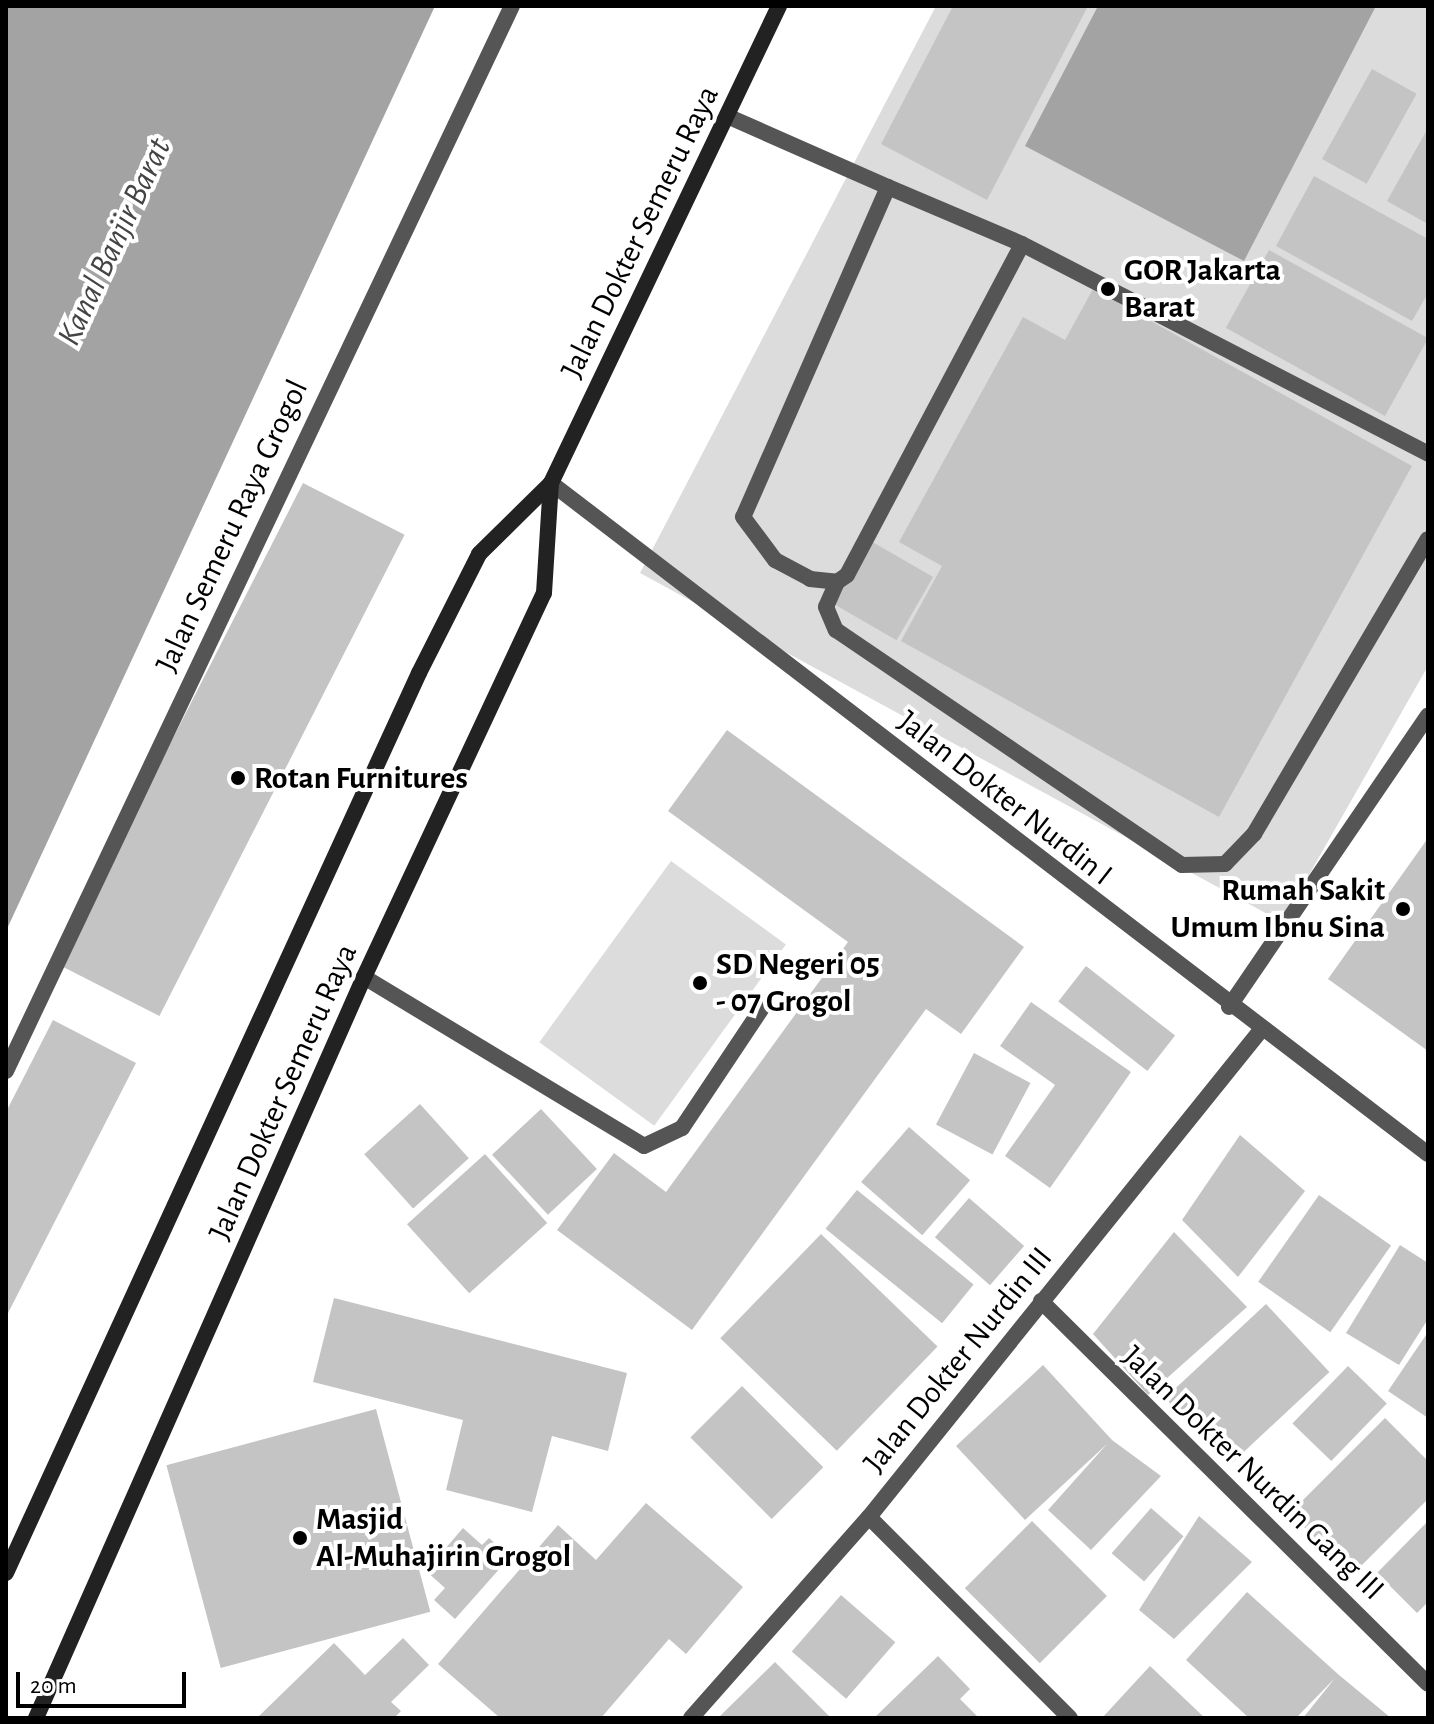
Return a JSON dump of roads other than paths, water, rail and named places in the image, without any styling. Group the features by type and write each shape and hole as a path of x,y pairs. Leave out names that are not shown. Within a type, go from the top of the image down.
{"street":[{"name":"Jalan Semeru Raya Grogol","path":"6,1071 512,6"},
{"name":"Jalan Dokter Semeru Raya","path":"6,1573 425,660 479,554 551,483 779,6"},
{"path":"727,116 1022,244 1428,454"},
{"path":"837,582 810,579 775,560 743,517 888,187"},
{"path":"1022,244 847,575 837,582 826,607 836,630 1182,865 1225,864 1254,834 1428,539"},
{"name":"Jalan Dokter Semeru Raya","path":"36,1718 364,977 544,593 551,483"},
{"name":"Jalan Dokter Nurdin I","path":"551,483 1229,1007 1428,1154"},
{"path":"1229,1007 1428,715"},
{"path":"364,977 644,1146 682,1128 766,1002"},
{"name":"Jalan Dokter Nurdin III","path":"691,1718 869,1517 1261,1030"},
{"name":"Jalan Dokter Nurdin Gang III","path":"1041,1301 1428,1684"},
{"path":"869,1517 1070,1718"}],"water":[{"name":"Kanal Banjir Barat","path":"6,6 435,6 6,931"},
{"path":"1098,6 1376,6 1244,261 1025,146"}],"place":[{"name":"GOR Jakarta Barat","path":"1108,289"},
{"name":"Rotan Furnitures","path":"238,778"},
{"name":"Rumah Sakit Umum Ibnu Sina","path":"1403,909"},
{"name":"SD Negeri 05 - 07 Grogol","path":"700,983"},
{"name":"Masjid Al-Muhajirin Grogol","path":"300,1538"}]}
